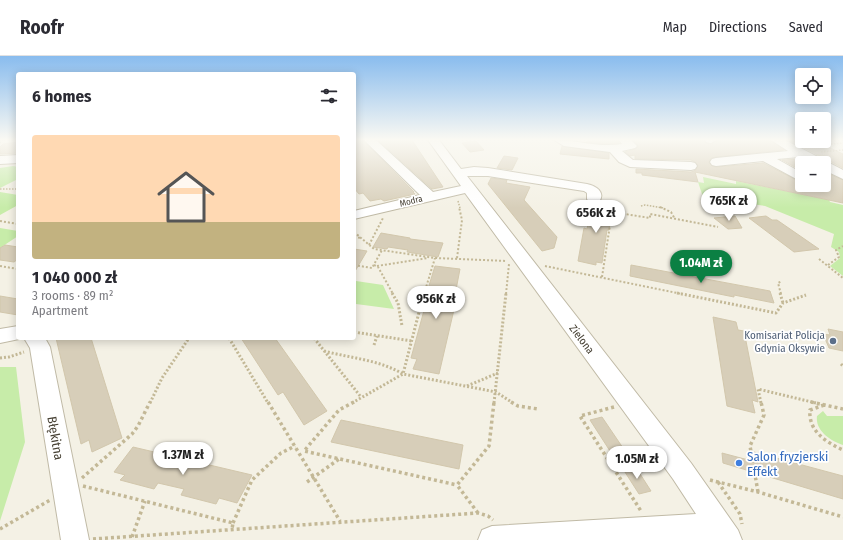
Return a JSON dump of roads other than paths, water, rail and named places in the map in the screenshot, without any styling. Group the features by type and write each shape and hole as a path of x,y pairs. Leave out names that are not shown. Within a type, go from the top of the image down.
{"street":[{"path":"394,163 429,196"},
{"name":"Zielona","path":"446,163 461,187 682,471 729,526"},
{"path":"629,163 691,166"},
{"path":"775,163 795,174"},
{"path":"831,167 843,175"},
{"name":"Modra","path":"356,214 461,187 474,171 586,188 594,191 594,199"},
{"path":"0,336 16,333"},
{"name":"Błękitna","path":"37,342 75,485 75,540"},
{"path":"493,531 700,528 729,526"}],"place":[{"name":"Komisariat Policja Gdynia Oksywie","path":"833,341"},
{"name":"Salon fryzjerski Effekt","path":"739,463"}]}
